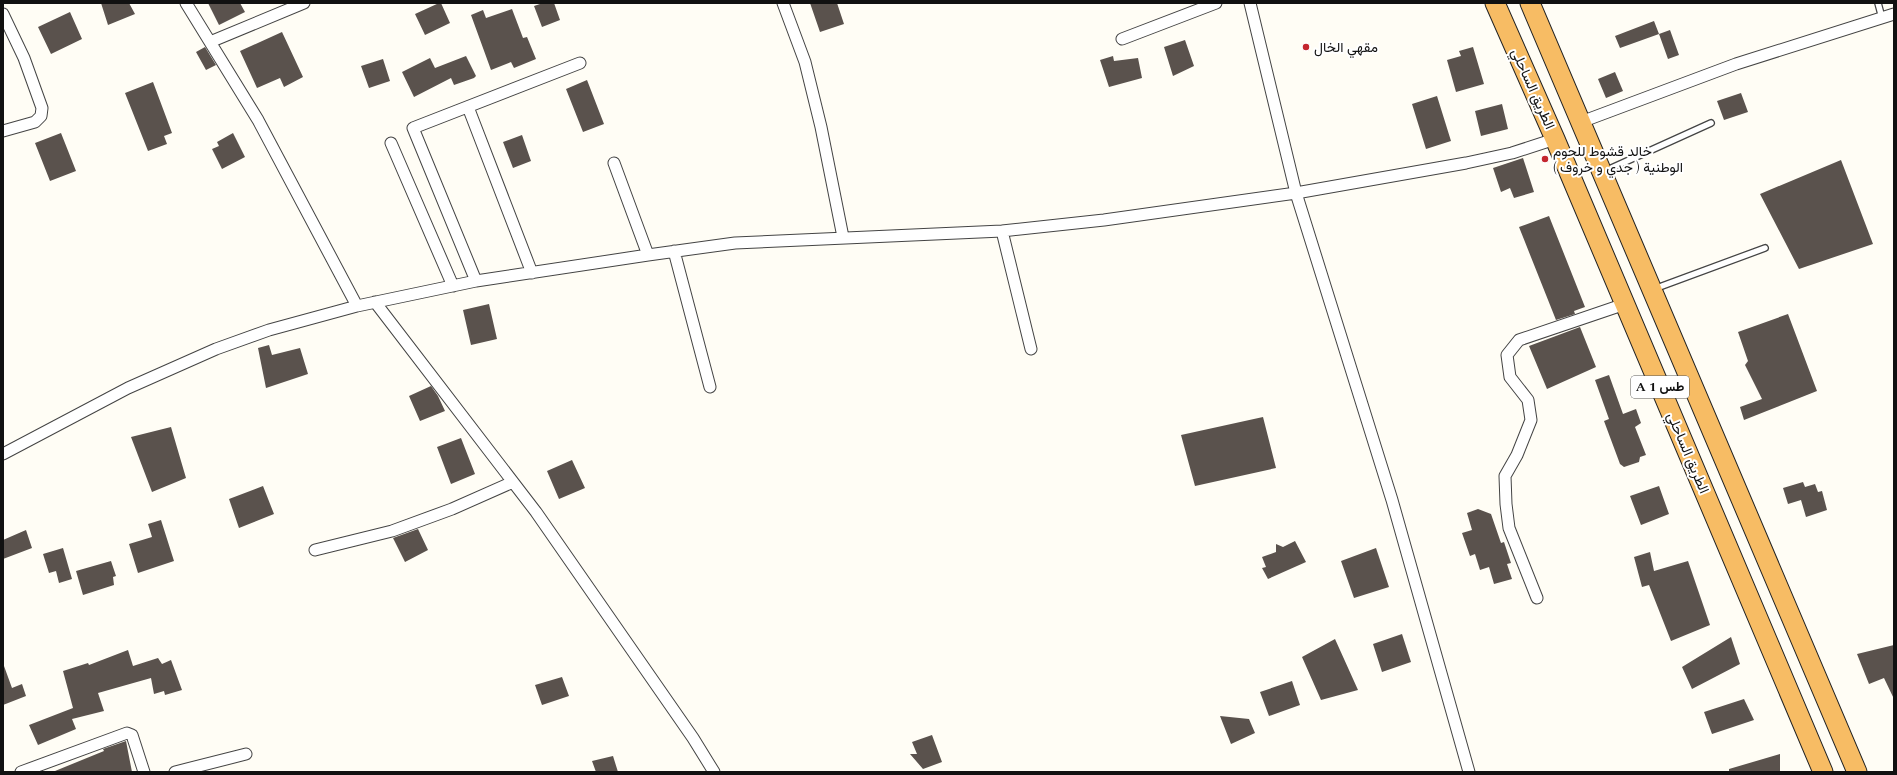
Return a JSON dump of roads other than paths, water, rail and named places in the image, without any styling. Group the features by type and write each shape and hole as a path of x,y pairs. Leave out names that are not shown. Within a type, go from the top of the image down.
{"highway":[{"name":"الطريق الساحلي","path":"1495,3 1555,139 1823,772"},
{"path":"1530,3 1858,772"}],"street":[{"path":"186,3 258,120 357,306"},
{"path":"210,42 304,3"},
{"path":"783,3 805,62 821,127 843,237"},
{"path":"1122,39 1216,3"},
{"path":"1250,3 1296,193 1392,500 1469,772"},
{"path":"3,14 24,58 42,108 41,116 35,122 3,131"},
{"path":"1581,122 1736,64 1894,14"},
{"path":"476,281 413,130 414,126 468,107 580,63"},
{"path":"468,107 532,273"},
{"path":"3,454 128,388 216,349 269,330 357,306 476,281 648,254 735,244 843,237 1002,231 1096,221 1296,193 1466,163 1512,153 1555,139"},
{"path":"391,143 453,286"},
{"path":"614,163 648,254"},
{"path":"1002,231 1030,349"},
{"path":"674,251 710,387"},
{"path":"375,302 513,482 587,583 693,738 714,772"},
{"path":"1537,598 1509,528 1506,504 1505,476 1517,455 1531,420 1528,400 1510,377 1507,356 1519,340 1625,304"},
{"path":"315,550 392,531 452,509 513,482"},
{"path":"21,772 127,733 132,735 144,772"},
{"path":"175,772 246,754"}],"lane":[{"path":"1878,3 1882,18"},
{"path":"1603,172 1711,123"},
{"path":"1652,290 1765,248"}],"place":[{"name":"مقهي الخال","path":"1306,47"},
{"name":"خالد قشوط للحوم الوطنية ( جدي و خروف )","path":"1545,159"}]}
